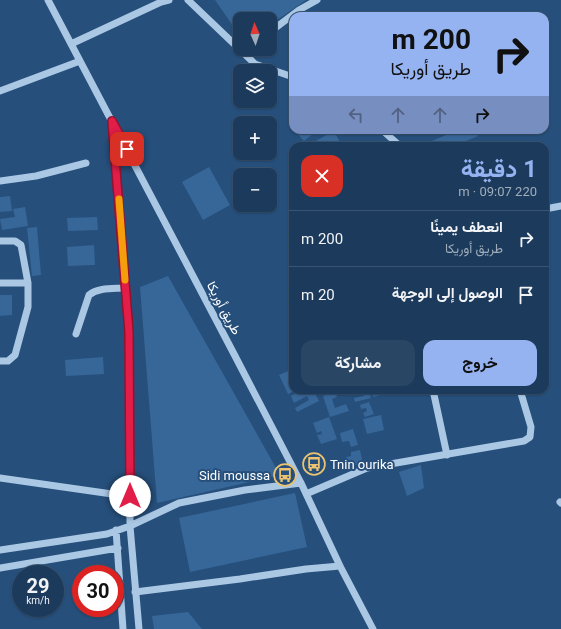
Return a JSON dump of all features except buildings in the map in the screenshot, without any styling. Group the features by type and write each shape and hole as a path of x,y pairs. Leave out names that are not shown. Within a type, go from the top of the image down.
{"street":[{"name":"طريق أوريكا","path":"48,0 301,483 340,566 373,629"},
{"path":"71,44 161,2 169,0"},
{"path":"188,0 233,40"},
{"path":"296,12 317,0"},
{"path":"277,27 289,18"},
{"path":"249,56 255,64 289,77"},
{"path":"0,91 80,62"},
{"path":"112,121 129,332 130,526 139,629"},
{"path":"386,134 396,142"},
{"path":"0,181 36,176 86,163"},
{"path":"549,208 561,206"},
{"path":"0,241 15,241 21,245 28,283 28,307 15,355 8,361 0,361"},
{"path":"0,283 28,283"},
{"path":"76,334 89,295 100,290 126,288"},
{"path":"434,394 447,455"},
{"path":"306,494 367,468 524,441 530,437 531,428 521,394"},
{"path":"0,478 112,494"},
{"path":"0,550 107,534 130,526 179,502 245,490 301,483"},
{"path":"116,530 123,629"},
{"path":"0,568 118,548"},
{"path":"135,592 240,580 306,569 340,566"}],"slow traffic":[{"path":"119,199 125,280"}],"place":[{"name":"Tnin ourika","path":"314,464"},
{"name":"Sidi moussa","path":"285,475"}],"route":[{"path":"127,149 112,121 129,332 130,496"}]}
